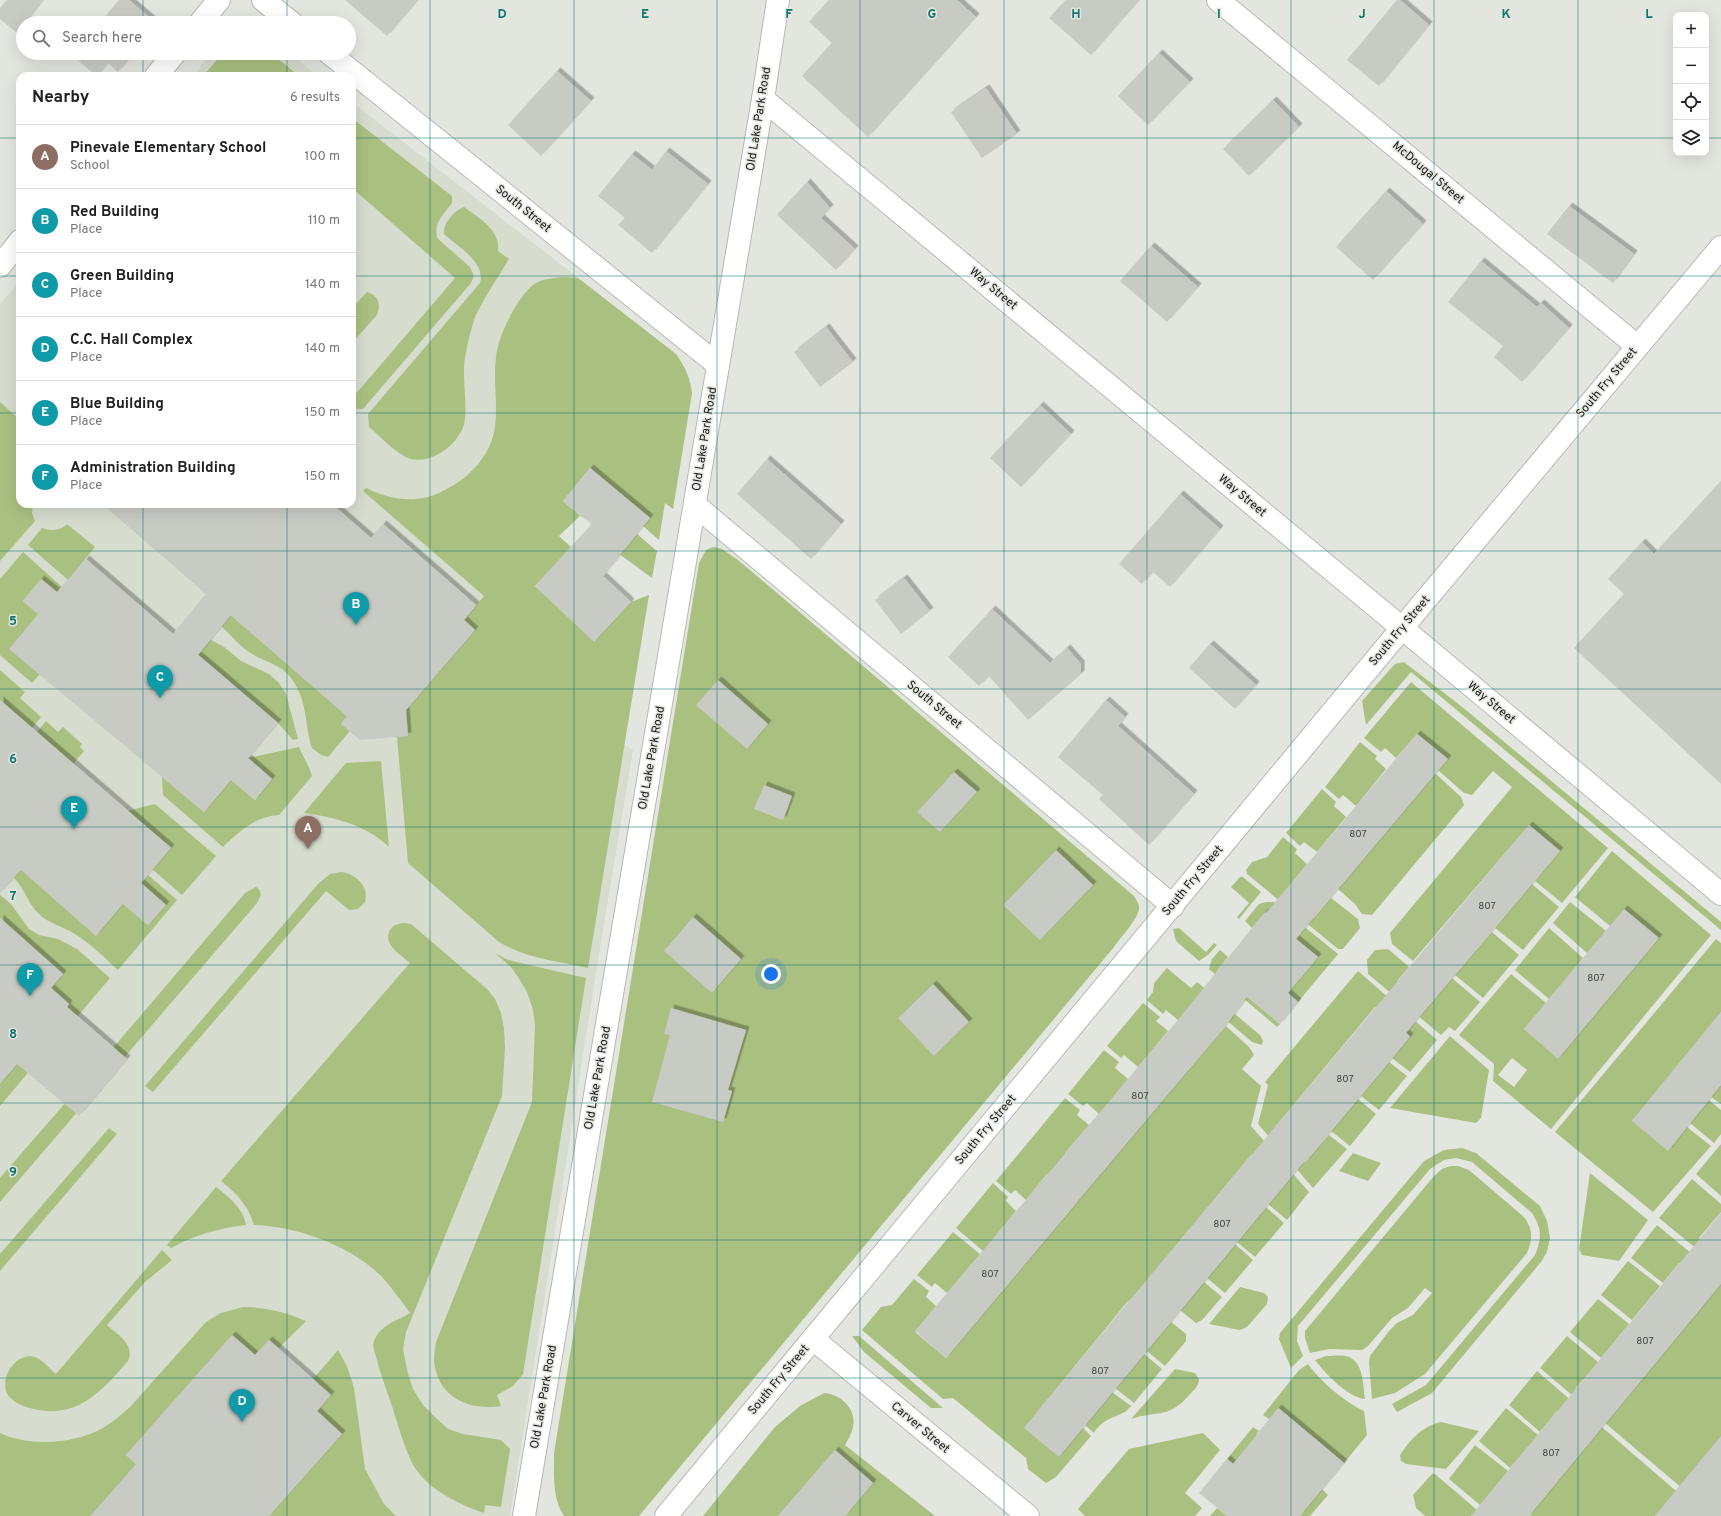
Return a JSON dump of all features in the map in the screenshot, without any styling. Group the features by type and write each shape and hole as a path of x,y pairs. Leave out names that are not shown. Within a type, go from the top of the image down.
{"street":[{"path":"206,16 219,0"},
{"path":"263,0 283,16"},
{"name":"Old Lake Park Road","path":"524,1516 778,0"},
{"name":"McDougal Street","path":"1218,0 1638,346"},
{"path":"159,72 169,60"},
{"name":"South Street","path":"338,60 353,72"},
{"name":"South Street","path":"356,75 718,365"},
{"name":"Way Street","path":"762,99 1721,894"},
{"path":"0,266 16,247"},
{"name":"South Fry Street","path":"666,1516 1402,628 1721,247"},
{"name":"South Street","path":"694,505 1172,906"},
{"name":"Carver Street","path":"813,1339 1028,1516"}],"shaded area":[{"path":"206,60 298,60 313,72 196,72"},
{"path":"356,105 676,354 690,379 692,393 673,509 535,406 507,548 624,745 633,750 510,1516 0,1516 0,304 16,286 16,508 356,508"}],"green space":[{"path":"217,60 280,60 294,72 206,72"},
{"path":"356,121 452,196 452,203 442,215 438,224 438,239 470,267 474,276 471,283 363,409 356,409 356,394 455,278 356,191"},
{"path":"464,207 488,225 496,237 498,251 509,259 490,289 474,320 465,360 465,419 463,428 451,445 442,452 423,460 413,459 404,456 395,450 369,427 368,414 480,283 481,275 475,261 444,234 445,226 450,218"},
{"path":"562,277 578,278 676,354 687,373 692,393 673,509 665,503 659,540 643,526 650,518 590,468 563,501 580,516 559,536 571,547 535,586 594,641 631,602 649,595 588,968 520,952 499,942 408,863 397,737 406,710 475,630 464,620 484,596 363,491 366,488 394,498 423,498 432,496 451,487 476,466 483,458 493,438 496,410 495,374 497,348 509,318 520,299 533,285 543,280"},
{"path":"367,292 374,295 378,301 379,308 377,315 356,339 356,304"},
{"path":"0,402 16,416 16,508 33,508 32,513 35,521 0,561"},
{"path":"587,521 623,551 637,534 657,551 652,578 622,556"},
{"path":"67,524 95,547 68,580 28,545 42,528 55,530"},
{"path":"713,547 722,549 738,560 1134,896 1139,907 1133,922 1114,947 639,1516 564,1516 557,1502 554,1477 554,1453 699,563 706,550"},
{"path":"23,552 62,587 57,593 41,579 23,601 38,614 41,673 32,683 0,655 0,579"},
{"path":"226,611 347,716 341,724 350,731 328,757 321,755 312,748 302,701 295,683 283,670 246,650 221,626"},
{"path":"206,637 224,647 241,661 269,674 279,683 286,694 298,739 293,740 278,723 194,651"},
{"path":"1404,662 1461,706 1721,922 1721,930 1411,672 1366,725 1362,701 1395,664"},
{"path":"0,670 25,692 20,698 41,717 32,728 0,700"},
{"path":"1411,682 1608,848 1562,903 1535,881 1560,851 1529,825 1413,961 1392,944 1390,933 1512,787 1493,771 1472,795 1464,793 1438,770 1447,759 1417,734 1396,758 1385,748 1381,752 1364,738"},
{"path":"46,721 58,732 63,727 82,744 80,747 84,751 73,764 37,732"},
{"path":"1360,742 1377,756 1375,759 1386,769 1356,806 1343,795 1339,799 1325,787"},
{"path":"299,747 312,776 279,815 263,818 248,826 223,847 163,795 162,777 204,812 231,780 255,800 272,779 248,758"},
{"path":"381,761 389,847 371,833 350,823 304,813 346,763"},
{"path":"1435,773 1461,797 1464,805 1372,915 1362,914 1355,904 1338,889"},
{"path":"1322,789 1336,802 1334,806 1346,817 1317,852 1304,842 1300,846 1286,833"},
{"path":"155,804 216,856 182,895 152,869 171,847 127,811"},
{"path":"1283,837 1297,849 1295,853 1307,864 1284,892 1314,918 1331,898 1358,919 1360,928 1343,949 1338,949 1247,874 1246,870 1252,862 1267,857"},
{"path":"1612,851 1711,935 1551,1129 1493,1081 1494,1064 1459,1035 1511,974 1546,1003 1524,1029 1558,1058 1658,939 1610,926 1575,897","holes":["1512,1058 1527,1070 1514,1087 1498,1075"]},
{"path":"15,865 123,904 148,925 166,905 141,883 148,875 177,900 118,970 81,938 46,920 38,913 31,905 21,886 14,878"},
{"path":"341,872 351,875 360,882 365,891 365,902 358,909 349,910 326,891 153,1092 145,1086 318,884 330,874"},
{"path":"1240,877 1243,877 1261,892 1239,919 1237,917 1249,903 1231,887"},
{"path":"1532,884 1559,907 1523,950 1495,928"},
{"path":"256,887 259,889 261,895 257,903 0,1202 0,1178 245,893"},
{"path":"0,895 11,904 29,929 39,935 58,939 77,949 110,978 61,1036 50,1026 69,1004 51,988 63,974 0,918"},
{"path":"1274,902 1338,954 1298,1002 1270,978 1282,964 1300,979 1318,957 1265,913 1252,928 1245,921 1259,904"},
{"path":"1570,902 1606,931 1587,953 1553,923"},
{"path":"404,923 411,924 487,989 495,999 501,1013 504,1029 505,1048 502,1096 406,1332 403,1349 408,1374 413,1389 423,1405 436,1418 448,1429 463,1434 501,1440 510,1449 501,1507 485,1505 484,1513 453,1500 433,1487 417,1471 408,1455 373,1345 378,1333 387,1325 410,1313 393,1290 370,1266 339,1247 288,1229 254,1225 249,1212 241,1200 221,1181 410,963 394,949 388,940 388,935 391,928"},
{"path":"1179,928 1206,952 1214,943 1217,945 1208,955 1199,961 1176,941 1173,929"},
{"path":"1549,928 1583,958 1549,999 1515,970"},
{"path":"1492,932 1519,955 1483,998 1455,975"},
{"path":"1716,939 1721,943 1721,1012 1632,1121 1687,1127 1711,1146 1653,1212 1555,1132"},
{"path":"1388,949 1409,967 1397,981 1427,1007 1452,978 1480,1002 1455,1031 1449,1027 1441,1035 1368,974 1367,960 1375,950"},
{"path":"1220,950 1228,957 1217,971 1280,1024 1277,1027 1209,969 1212,959"},
{"path":"495,953 516,962 586,978 523,1374 513,1386 497,1395 501,1406 489,1407 466,1403 456,1399 448,1392 441,1384 436,1373 434,1353 436,1342 532,1102 535,1025 533,1010 527,992 518,977 511,967"},
{"path":"1167,968 1191,988 1197,982 1260,1035 1263,1041 1262,1045 1252,1042 1198,996 1178,1020 1166,1010 1163,1014 1147,1000 1153,992 1154,983"},
{"path":"1358,971 1437,1040 1410,1072 1392,1058 1410,1036 1375,1007 1270,1133 1305,1162 1329,1135 1347,1149 1313,1188 1258,1124 1268,1085 1265,1082"},
{"path":"1143,1003 1160,1017 1156,1021 1168,1031 1138,1067 1124,1055 1121,1058 1107,1046"},
{"path":"1226,1026 1249,1047 1254,1055 1242,1069 1261,1086 1251,1126 1309,1192 1287,1220 1268,1204 1286,1182 1252,1154 1147,1280 1204,1282 1222,1297 1202,1320 1196,1323 1170,1302 1160,1313 1186,1334 1186,1341 1165,1366 1147,1351 1163,1330 1128,1301 1025,1427 1083,1428 1091,1436 1056,1477 1046,1483 1028,1469 1026,1458 953,1398 943,1399 862,1330 881,1307 892,1305 914,1279 929,1291 926,1297 936,1306 915,1332 946,1358 1078,1201 1047,1174 1026,1200 1015,1190 1011,1194 996,1181 1065,1098 1080,1110 1077,1115 1089,1125 1065,1153 1096,1179"},
{"path":"1450,1036 1489,1070 1481,1118 1476,1123 1390,1108"},
{"path":"33,1046 43,1055 0,1106 0,1063 10,1072"},
{"path":"1104,1050 1119,1062 1115,1068 1128,1079 1099,1114 1087,1103 1083,1106 1068,1094"},
{"path":"1389,1062 1407,1076 1379,1110 1361,1096"},
{"path":"1721,1085 1721,1104 1711,1097"},
{"path":"1358,1099 1376,1114 1350,1146 1331,1131"},
{"path":"1709,1100 1721,1110 1721,1134 1714,1143 1690,1123"},
{"path":"109,1128 117,1134 0,1271 0,1254"},
{"path":"1721,1144 1721,1196 1696,1174"},
{"path":"1462,1148 1476,1153 1540,1206 1547,1221 1550,1238 1547,1252 1541,1262 1432,1393 1397,1412 1392,1404 1426,1385 1535,1255 1539,1244 1540,1234 1538,1224 1532,1213 1472,1162 1456,1158 1444,1160 1430,1169 1298,1326 1297,1341 1303,1356 1291,1368 1279,1339 1280,1333 1424,1161 1444,1150"},
{"path":"1353,1153 1381,1163 1368,1181 1339,1171"},
{"path":"1450,1166 1458,1166 1469,1170 1524,1217 1531,1234 1529,1248 1527,1253 1425,1374 1395,1393 1372,1399 1369,1362 1370,1356 1389,1331 1397,1323 1413,1315 1432,1293 1425,1288 1408,1308 1392,1318 1368,1346 1362,1350 1329,1349 1310,1353 1305,1338 1305,1331 1434,1176 1442,1169"},
{"path":"1590,1173 1648,1220 1619,1261 1582,1255 1579,1249"},
{"path":"1692,1179 1721,1204 1721,1212 1699,1238 1721,1257 1721,1269 1659,1218"},
{"path":"993,1183 1008,1197 1006,1201 1016,1211 983,1251 956,1228"},
{"path":"216,1187 239,1208 245,1219 246,1225 207,1233 189,1239 171,1248 167,1245"},
{"path":"1266,1207 1284,1223 1255,1257 1237,1242"},
{"path":"1657,1225 1721,1278 1721,1436 1715,1516 1540,1368 1567,1336 1598,1362 1575,1389 1610,1418 1714,1292 1679,1263 1663,1283 1631,1258"},
{"path":"953,1232 980,1254 947,1293 935,1283 932,1287 917,1275"},
{"path":"1235,1244 1253,1260 1225,1293 1207,1278"},
{"path":"162,1250 172,1260 145,1282 107,1325 124,1340 130,1355 128,1361 108,1383 86,1401 74,1407 61,1410 46,1411 30,1408 19,1404 10,1397 6,1391 6,1378 8,1371 17,1361 29,1356 38,1358 56,1374"},
{"path":"1628,1261 1660,1286 1632,1320 1601,1295"},
{"path":"1240,1287 1264,1293 1268,1297 1267,1304 1247,1327 1240,1330 1209,1324"},
{"path":"1598,1299 1629,1324 1601,1358 1570,1332"},
{"path":"243,1307 275,1311 306,1321 279,1348 269,1340 255,1355 232,1335 126,1455 136,1464 103,1516 0,1516 0,1433 25,1440 52,1442 79,1438 103,1428 114,1421 130,1407 206,1322 221,1313"},
{"path":"852,1336 859,1336 943,1408 931,1408 864,1352"},
{"path":"338,1350 347,1366 354,1388 365,1469 384,1504 396,1516 269,1516 342,1434 317,1411 330,1395 313,1379"},
{"path":"1144,1354 1162,1369 1134,1403 1115,1388"},
{"path":"1326,1356 1345,1356 1356,1362 1363,1380 1365,1399 1351,1394 1330,1378 1315,1360"},
{"path":"1308,1364 1313,1371 1334,1391 1364,1411 1367,1435 1344,1463 1279,1408 1269,1419 1263,1415 1299,1370"},
{"path":"1175,1369 1195,1373 1199,1379 1195,1389 1183,1402 1169,1411 1131,1419"},
{"path":"1537,1371 1705,1516 1668,1501 1655,1516 1529,1516 1592,1439 1557,1411 1540,1432 1509,1405"},
{"path":"1112,1392 1131,1406 1128,1410 1103,1423 1094,1433 1085,1425"},
{"path":"824,1393 842,1399 853,1414 854,1420 852,1429 845,1445 935,1516 845,1516 873,1483 835,1450 778,1516 703,1516 775,1427 800,1406"},
{"path":"1506,1408 1538,1435 1510,1468 1479,1441"},
{"path":"1441,1422 1479,1431 1446,1469 1406,1464 1401,1461 1400,1455 1417,1434 1434,1424"},
{"path":"1253,1427 1259,1431 1256,1434 1261,1439 1262,1488 1227,1459"},
{"path":"1203,1433 1220,1450 1185,1493 1202,1508 1195,1516 1085,1516 1078,1509 1129,1449"},
{"path":"1475,1445 1508,1471 1480,1505 1449,1479"},
{"path":"1432,1474 1435,1474 1477,1510 1471,1516 1425,1516 1416,1508 1413,1495"},
{"path":"1322,1489 1328,1495 1310,1516 1299,1516"},
{"path":"1217,1508 1227,1516 1210,1516"}],"building":[{"path":"7,0 43,0 30,16 16,16 16,32 0,19 0,8"},
{"path":"119,0 129,0 148,16 106,16"},
{"path":"345,0 418,0 387,36"},
{"path":"829,0 957,0 976,17 868,137 802,76 832,43 809,22"},
{"path":"1066,0 1139,0 1091,55 1049,18"},
{"path":"1397,0 1400,0 1429,25 1379,86 1347,60"},
{"path":"1159,53 1190,82 1148,125 1118,96"},
{"path":"77,60 128,60 118,72 108,63 100,72 92,72"},
{"path":"557,71 591,101 541,156 508,125"},
{"path":"986,88 1017,134 982,158 951,112"},
{"path":"1273,100 1299,127 1249,176 1223,149"},
{"path":"666,151 708,184 652,253 618,225 625,218 598,196 632,154 652,170"},
{"path":"807,182 830,208 821,218 855,249 836,270 777,215"},
{"path":"1386,191 1423,224 1373,280 1336,247"},
{"path":"1569,206 1634,254 1613,283 1547,234"},
{"path":"1151,246 1198,287 1167,322 1120,281"},
{"path":"1481,261 1537,307 1541,303 1569,328 1522,382 1494,357 1503,346 1448,302"},
{"path":"826,327 853,362 820,387 794,352"},
{"path":"1040,405 1071,434 1021,487 990,458"},
{"path":"767,459 841,524 811,559 737,494"},
{"path":"590,468 650,518 603,576 631,602 594,642 535,586 592,524 563,501"},
{"path":"1721,481 1721,784 1574,648 1624,594 1608,579 1642,542 1654,554"},
{"path":"1180,494 1220,529 1170,587 1153,572 1142,584 1119,564"},
{"path":"107,508 337,508 371,538 383,524 476,605 464,620 475,630 406,710 408,736 360,740 341,724 347,716 231,615 198,655 278,723 248,758 272,779 255,800 231,780 204,812 9,649 38,614 23,601 41,579 57,592 86,559 173,634 206,594"},
{"path":"904,578 930,611 901,634 875,600"},
{"path":"992,609 1050,663 1067,648 1081,664 1081,674 1028,720 989,676 979,686 948,657"},
{"path":"1210,644 1256,685 1235,709 1189,668"},
{"path":"718,680 768,724 747,749 696,705"},
{"path":"0,700 171,848 141,883 166,905 148,925 123,904 96,936 21,870 0,893"},
{"path":"1106,700 1125,717 1118,726 1194,794 1149,845 1099,799 1103,795 1058,757"},
{"path":"1417,734 1448,759 1296,939 1318,957 1288,993 1298,1002 1280,1024 1247,997 1227,1024 946,1358 915,1331 1178,1020 1265,912 1266,913"},
{"path":"954,772 977,792 940,832 917,812"},
{"path":"764,785 792,796 783,820 754,809"},
{"path":"1529,825 1560,851 1406,1033 1410,1037 1059,1457 1024,1428"},
{"path":"1056,850 1093,885 1040,940 1003,905"},
{"path":"1624,909 1659,938 1558,1059 1524,1029"},
{"path":"693,917 741,959 712,993 664,951"},
{"path":"0,918 63,974 51,988 69,1004 67,1007 127,1059 79,1116 17,1064 0,1084"},
{"path":"933,984 969,1022 934,1056 898,1018"},
{"path":"671,1008 746,1030 728,1090 732,1091 723,1122 652,1102 670,1035 664,1034"},
{"path":"1721,1012 1721,1085 1668,1151 1632,1121"},
{"path":"1721,1213 1721,1284 1529,1516 1471,1516"},
{"path":"232,1335 255,1355 269,1340 331,1395 317,1411 342,1434 269,1516 90,1516 136,1464 126,1455"},
{"path":"1278,1408 1344,1463 1300,1516 1227,1516 1199,1493 1227,1459 1233,1464"},
{"path":"1721,1436 1721,1516 1655,1516 1685,1479"},
{"path":"835,1450 873,1483 845,1516 778,1516"}],"place":[{"name":"Red Building","path":"356,625"},
{"name":"Green Building","path":"160,698"},
{"name":"Blue Building","path":"74,829"},
{"name":"Pinevale Elementary School","path":"308,849"},
{"name":"Administration Building","path":"30,996"},
{"name":"C.C. Hall Complex","path":"242,1422"}]}
